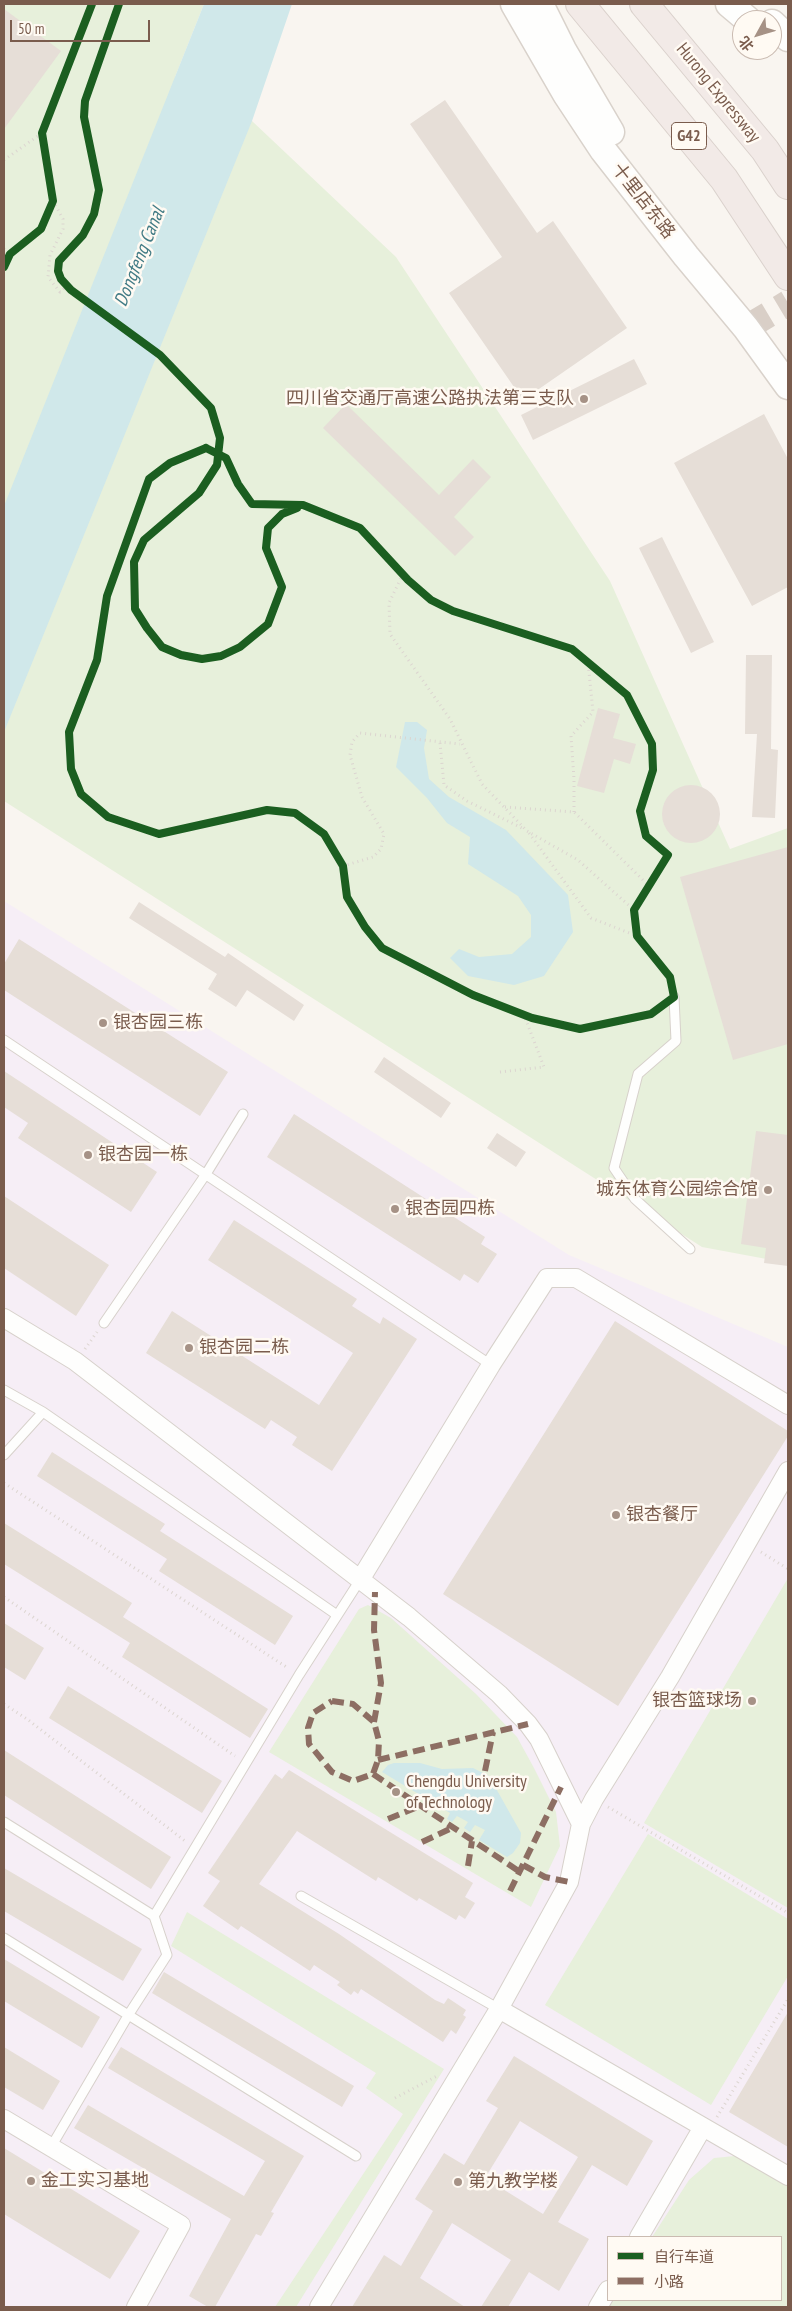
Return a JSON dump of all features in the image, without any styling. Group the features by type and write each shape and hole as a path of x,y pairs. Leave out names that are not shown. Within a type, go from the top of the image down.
{"highway":[{"name":"G42","path":"580,4 724,180 788,276"},
{"name":"Hurong Expressway","path":"644,4 765,150 788,185"}],"street":[{"name":"十里店东路","path":"514,4 566,94 603,150 686,256 746,328 788,386"},
{"path":"540,4 563,50 646,192 686,256"},
{"path":"360,1580 491,1365 547,1278 576,1278 788,1406"},
{"path":"4,1318 76,1361 432,1636 499,1694 528,1724 539,1739 581,1824"},
{"path":"319,2307 499,2009 569,1882 581,1824 594,1799 670,1677 788,1472"},
{"path":"499,2009 788,2176"},
{"path":"4,2120 180,2224 136,2307"},
{"path":"640,2236 706,2128"},
{"path":"598,2307 607,2292"}],"lane":[{"path":"674,997 676,1041 638,1074 614,1168 635,1199 690,1249"},
{"path":"4,1040 491,1365"},
{"path":"104,1323 206,1174 243,1114"},
{"path":"4,1390 43,1412 337,1615"},
{"path":"4,1455 43,1412"},
{"path":"154,1916 299,1675 360,1580"},
{"path":"4,1822 154,1916 167,1955 129,2014 51,2147"},
{"path":"301,1896 499,2009"},
{"path":"4,1938 356,2156"}],"path":[{"path":"4,160 42,133 46,124"},
{"path":"42,133 44,143"},
{"path":"51,192 53,201 63,219 64,229 50,255 48,277 60,292 69,288 61,279"},
{"path":"49,210 53,201"},
{"path":"7,254 18,248"},
{"path":"397,567 406,577 389,603 390,634 450,719 482,784 527,831 592,918 637,936"},
{"path":"574,812 571,736 593,712 588,663"},
{"path":"338,858 343,870 373,857 382,849 384,834 362,797 350,755 352,742 360,733 461,744"},
{"path":"440,743 444,785 467,801 527,831 578,860 634,910"},
{"path":"504,807 574,812 649,886"},
{"path":"644,894 653,878"},
{"path":"635,918 634,910 639,902"},
{"path":"636,927 637,936 642,943"},
{"path":"500,1072 544,1067 528,1017 516,1012"},
{"path":"76,1361 104,1323"},
{"path":"4,1483 299,1675"},
{"path":"746,1544 788,1569"},
{"path":"4,1597 246,1763"},
{"path":"4,1704 27,1719 194,1848"},
{"path":"594,1799 788,1913"},
{"path":"706,2128 788,1999"},
{"path":"395,2098 469,2059"}],"shaded area":[{"name":"Chengdu University of Technology","path":"4,901 569,1255 788,1347 788,2307 4,2307"}],"green space":[{"path":"4,4 204,4 175,77 252,121 396,257 610,581 730,849 788,828 788,1263 702,1247 4,801"},
{"name":"银杏篮球场","path":"788,1578 788,1908 644,1823"},
{"path":"368,1605 391,1618 476,1694 517,1737 534,1768 556,1812 560,1846 531,1907 269,1752 359,1609"},
{"path":"648,1834 788,1919 788,1976 711,2105 545,2005"},
{"path":"187,1912 444,2069 296,2307 275,2307 403,2114 366,2088 376,2073 171,1946"},
{"path":"735,2156 788,2184 788,2307 608,2307 611,2301 782,2301 782,2236 653,2236 689,2180 714,2158"}],"water":[{"name":"Dongfeng Canal","path":"204,4 292,4 252,121 4,732 4,506"},
{"path":"405,722 417,722 427,730 424,748 429,779 449,797 506,830 568,895 573,932 544,976 514,985 468,976 450,958 459,949 479,957 512,954 531,937 531,915 518,896 468,864 470,837 447,823 427,798 396,767"},
{"path":"394,1763 420,1763 442,1769 473,1768 489,1776 521,1833 520,1843 513,1853 507,1857 479,1840 485,1830 475,1825 470,1832 464,1828 468,1822 457,1816 452,1822 447,1819 450,1813 382,1772 388,1765"}],"building":[{"path":"4,9 61,51 4,129"},
{"path":"445,100 537,233 553,221 627,328 523,400 449,293 502,257 410,124"},
{"name":"四川省交通厅高速公路执法第三支队","path":"634,359 647,384 533,440 521,415"},
{"path":"346,404 439,495 473,459 491,477 454,517 474,537 455,556 323,428"},
{"path":"764,414 788,459 788,587 752,606 674,463"},
{"path":"662,537 714,642 691,653 639,548"},
{"path":"746,655 772,655 771,749 778,750 775,818 752,817 757,734 745,734"},
{"path":"598,708 620,714 613,738 636,744 630,764 614,759 604,793 577,786"},
{"path":"685,785 697,785 712,793 720,808 720,820 712,835 697,843 685,843 670,835 662,820 662,808 670,793"},
{"path":"788,847 788,1044 733,1060 680,877"},
{"path":"139,902 225,957 228,953 304,1005 294,1021 247,990 236,1007 208,989 217,974 129,918"},
{"name":"银杏园三栋","path":"19,939 228,1072 200,1116 4,990 4,964"},
{"path":"384,1057 451,1103 441,1118 374,1072"},
{"name":"银杏园一栋","path":"4,1071 157,1172 131,1212 18,1138 28,1123 4,1107"},
{"name":"银杏园四栋","path":"294,1114 485,1237 481,1244 497,1254 478,1283 464,1274 460,1281 267,1157"},
{"name":"城东体育公园综合馆","path":"756,1131 788,1135 788,1266 764,1263 766,1248 741,1244"},
{"path":"497,1133 526,1152 516,1167 487,1148"},
{"path":"4,1196 109,1265 76,1316 4,1268"},
{"name":"银杏园二栋","path":"234,1220 357,1299 352,1306 380,1324 383,1317 417,1339 332,1471 292,1445 297,1437 271,1420 265,1429 146,1353 172,1311 319,1405 353,1353 208,1260"},
{"name":"银杏餐厅","path":"615,1321 788,1431 788,1436 618,1706 443,1594"},
{"path":"52,1452 165,1524 160,1531 293,1616 275,1645 159,1571 167,1559 37,1476"},
{"path":"4,1523 132,1603 123,1617 268,1709 250,1738 122,1657 130,1643 4,1564"},
{"path":"4,1623 44,1648 25,1680 4,1667"},
{"path":"68,1686 222,1781 202,1813 49,1718"},
{"path":"4,1750 171,1857 151,1889 4,1795"},
{"path":"289,1770 473,1883 465,1897 475,1903 465,1919 459,1915 456,1920 419,1898 417,1901 378,1877 376,1881 297,1831 259,1884 339,1934 435,2000 444,2004 448,1998 466,2010 463,2015 466,2017 456,2034 451,2030 443,2042 361,1989 358,1994 354,1991 351,1995 337,1985 340,1982 314,1965 310,1971 241,1926 238,1930 203,1906 220,1881 208,1873 275,1774 282,1779"},
{"path":"4,1868 142,1949 123,1981 4,1911"},
{"path":"4,1959 100,2017 82,2048 4,2001"},
{"path":"164,1972 354,2086 342,2107 152,1993"},
{"path":"788,2012 788,2147 729,2112"},
{"path":"4,2047 60,2081 43,2110 4,2087"},
{"path":"121,2047 304,2156 271,2212 274,2213 261,2236 256,2234 215,2307 208,2307 189,2296 231,2219 74,2128 88,2105 244,2196 265,2161 108,2068"},
{"name":"第九教学楼","path":"514,2056 653,2141 627,2186 592,2165 558,2222 589,2239 559,2291 529,2272 508,2307 481,2307 511,2260 452,2223 420,2278 465,2307 352,2307 384,2255 401,2266 433,2211 415,2199 444,2153 464,2165 498,2108 486,2101","holes":["520,2121 578,2157 543,2214 485,2178"]},
{"name":"金工实习基地","path":"4,2148 140,2231 110,2279 4,2214"}],"tunnel":[{"path":"746,328 788,303"}],"marked path":[{"path":"374,1722 381,1683 374,1630 375,1592"},
{"path":"332,1701 353,1704 374,1722 379,1741 378,1760 373,1774 353,1781 332,1772 309,1744 308,1728 313,1713 332,1701"},
{"path":"378,1760 528,1724"},
{"path":"485,1771 493,1732"},
{"path":"373,1774 520,1872"},
{"path":"510,1891 561,1787"},
{"path":"388,1819 420,1806"},
{"path":"422,1842 452,1828"},
{"path":"468,1866 472,1841"},
{"path":"523,1865 545,1877 569,1882"}],"cycle path":[{"path":"4,267 10,254 41,229 53,201 42,133 92,4"},
{"path":"119,4 85,101 84,117 99,190 94,214 83,235 59,261 58,271 61,279 71,290 160,355 211,408 220,438 217,465 199,493 144,540 134,562 135,609 162,647 181,655 202,659 221,656 240,647 268,624 282,587 266,548 268,528 282,514 297,508"},
{"path":"206,448 226,458 238,484 252,504 303,505 360,528 408,580 431,600 453,611 572,649 627,695 652,744 653,770 640,811 646,836 668,855 634,910 637,936 670,977 674,997 651,1014 580,1029 532,1018 473,995 382,948 365,927 347,897 343,866 324,834 295,813 267,810 159,834 108,817 81,794 71,769 69,732 97,660 107,596 149,479 170,463 206,448"}],"place":[{"name":"四川省交通厅高速公路执法第三支队","path":"584,399"},
{"name":"银杏园三栋","path":"103,1023"},
{"name":"银杏园一栋","path":"88,1155"},
{"name":"城东体育公园综合馆","path":"768,1190"},
{"name":"银杏园四栋","path":"395,1209"},
{"name":"银杏园二栋","path":"189,1348"},
{"name":"银杏餐厅","path":"616,1515"},
{"name":"银杏篮球场","path":"752,1701"},
{"name":"Chengdu University of Technology","path":"396,1792"},
{"name":"金工实习基地","path":"31,2181"},
{"name":"第九教学楼","path":"458,2182"}]}
